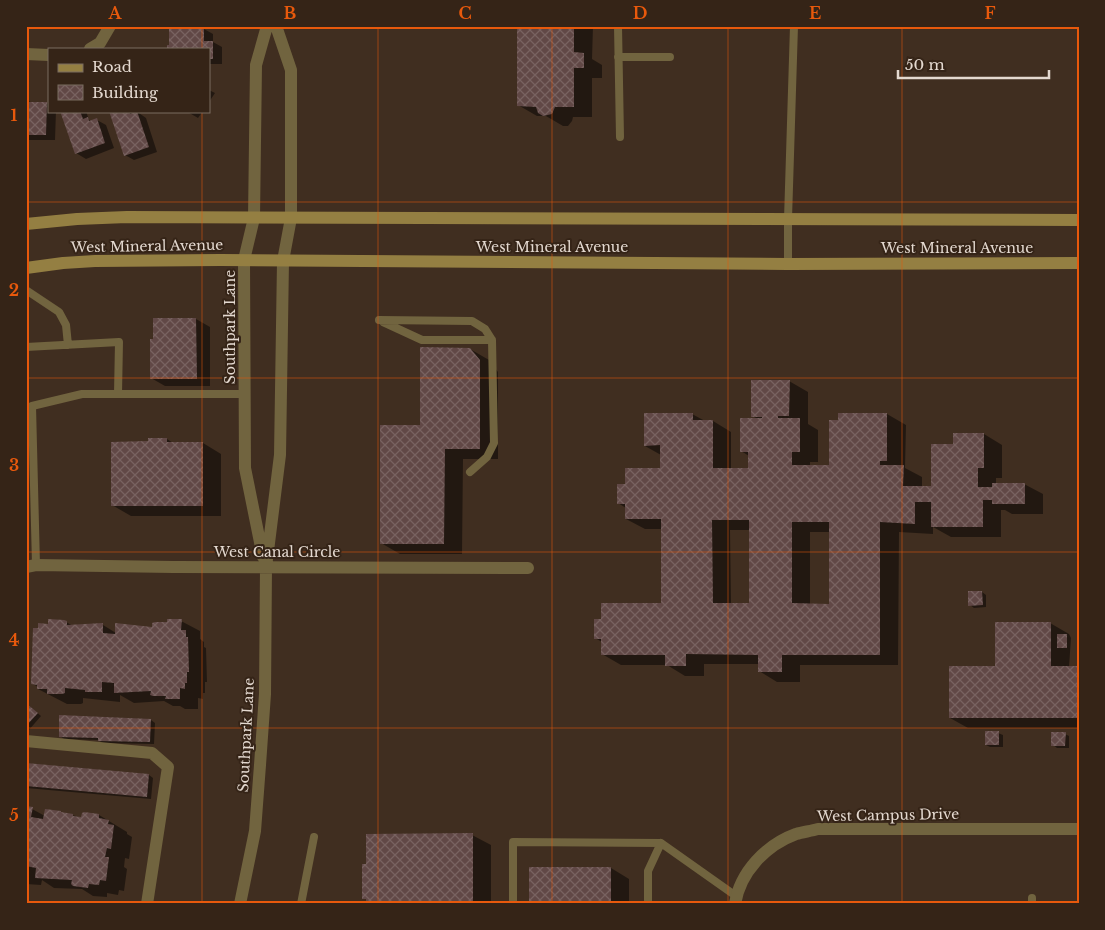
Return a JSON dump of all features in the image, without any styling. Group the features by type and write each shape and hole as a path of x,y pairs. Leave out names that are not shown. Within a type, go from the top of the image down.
{"main road":[{"name":"West Mineral Avenue","path":"26,224 127,217 1079,220"},
{"name":"West Mineral Avenue","path":"26,268 95,261 244,260 788,264 1079,263"}],"street":[{"path":"92,48 100,43 110,26"},
{"name":"Southpark Lane","path":"266,567 245,468 244,260 254,218 256,65 267,26"},
{"name":"Southpark Lane","path":"240,904 255,831 259,784 265,694 266,567 280,455 283,260 292,218 292,70 276,26"},
{"path":"26,54 48,54"},
{"name":"West Canal Circle","path":"31,566 528,568"},
{"path":"26,741 152,753 168,767 147,904"},
{"name":"West Campus Drive","path":"735,900 745,875 772,846 796,834 818,829 1079,829"}],"lane":[{"path":"618,26 620,137"},
{"path":"788,264 794,26"},
{"path":"618,57 670,57"},
{"path":"26,290 58,312 66,325 68,345"},
{"path":"470,472 487,457 494,443 492,340 485,328 472,321 379,320 422,340 492,340"},
{"path":"26,347 119,342 118,394"},
{"path":"31,566 29,407 82,394 245,394"},
{"path":"301,904 314,838"},
{"path":"513,904 513,842 662,844 735,900"},
{"path":"648,904 648,871 662,844"}],"building":[{"path":"517,26 574,26 574,52 584,53 584,68 574,68 574,107 555,107 552,114 543,116 538,113 536,107 517,106"},
{"path":"169,27 204,28 204,41 213,41 213,59 210,59 210,48 167,48 167,45 169,45"},
{"path":"26,99 29,99 29,102 47,102 46,135 26,135"},
{"path":"60,112 80,112 83,119 88,117 89,121 97,118 105,143 75,154"},
{"path":"109,112 129,112 130,114 137,112 149,147 124,156"},
{"path":"153,318 196,318 197,379 150,379 150,339 153,339"},
{"path":"420,347 470,348 480,360 480,449 445,449 444,544 380,544 380,425 420,425"},
{"path":"751,380 790,380 789,416 778,416 778,418 800,418 800,452 792,452 792,465 829,465 829,420 838,420 838,413 887,413 887,461 880,461 880,465 904,465 903,486 931,486 931,444 953,444 953,433 984,433 984,468 978,468 978,487 992,487 992,483 1025,483 1025,504 992,504 992,500 983,500 983,527 931,527 931,502 915,502 915,524 880,522 880,655 782,655 782,672 758,672 758,655 686,654 686,666 665,666 665,655 601,655 601,639 594,639 594,619 601,619 601,603 661,603 661,519 625,519 625,504 617,504 617,484 625,484 625,468 660,468 660,445 644,446 644,413 693,413 693,420 713,420 713,468 748,468 748,452 740,452 740,418 762,418 751,417","holes":["712,520 749,520 749,603 713,603","792,522 829,522 829,604 792,603"]},
{"path":"148,438 167,438 167,442 203,442 203,506 111,506 111,442 148,441"},
{"path":"968,591 982,591 983,605 968,606"},
{"path":"48,619 64,620 67,621 67,625 103,623 103,633 115,634 115,623 152,627 152,623 155,622 167,622 167,619 182,619 181,630 186,630 186,637 188,637 189,672 187,672 185,689 180,688 180,699 165,699 166,696 153,696 150,695 151,691 114,693 114,683 102,682 102,692 85,692 85,690 65,688 65,693 62,694 47,694 47,689 37,689 37,685 31,684 33,628 38,628 38,623 48,624"},
{"path":"995,622 1051,622 1051,666 1079,666 1078,718 949,718 949,666 995,666"},
{"path":"1057,634 1067,634 1067,648 1057,648"},
{"path":"26,703 38,713 26,726"},
{"path":"59,715 151,719 150,742 98,741 98,738 59,737"},
{"path":"985,731 999,731 999,745 985,745"},
{"path":"1051,732 1066,732 1065,746 1051,746"},
{"path":"26,763 149,774 147,797 26,786"},
{"path":"26,806 33,807 31,817 43,819 45,809 61,811 81,817 84,812 99,814 99,818 109,820 108,824 114,825 111,849 107,848 105,857 109,857 106,881 100,880 99,885 89,884 88,888 73,886 71,884 72,880 35,878 36,868 26,866"},
{"path":"473,833 473,904 366,904 366,899 362,899 362,864 366,864 366,834"},
{"path":"529,867 611,867 611,904 529,904"}]}
